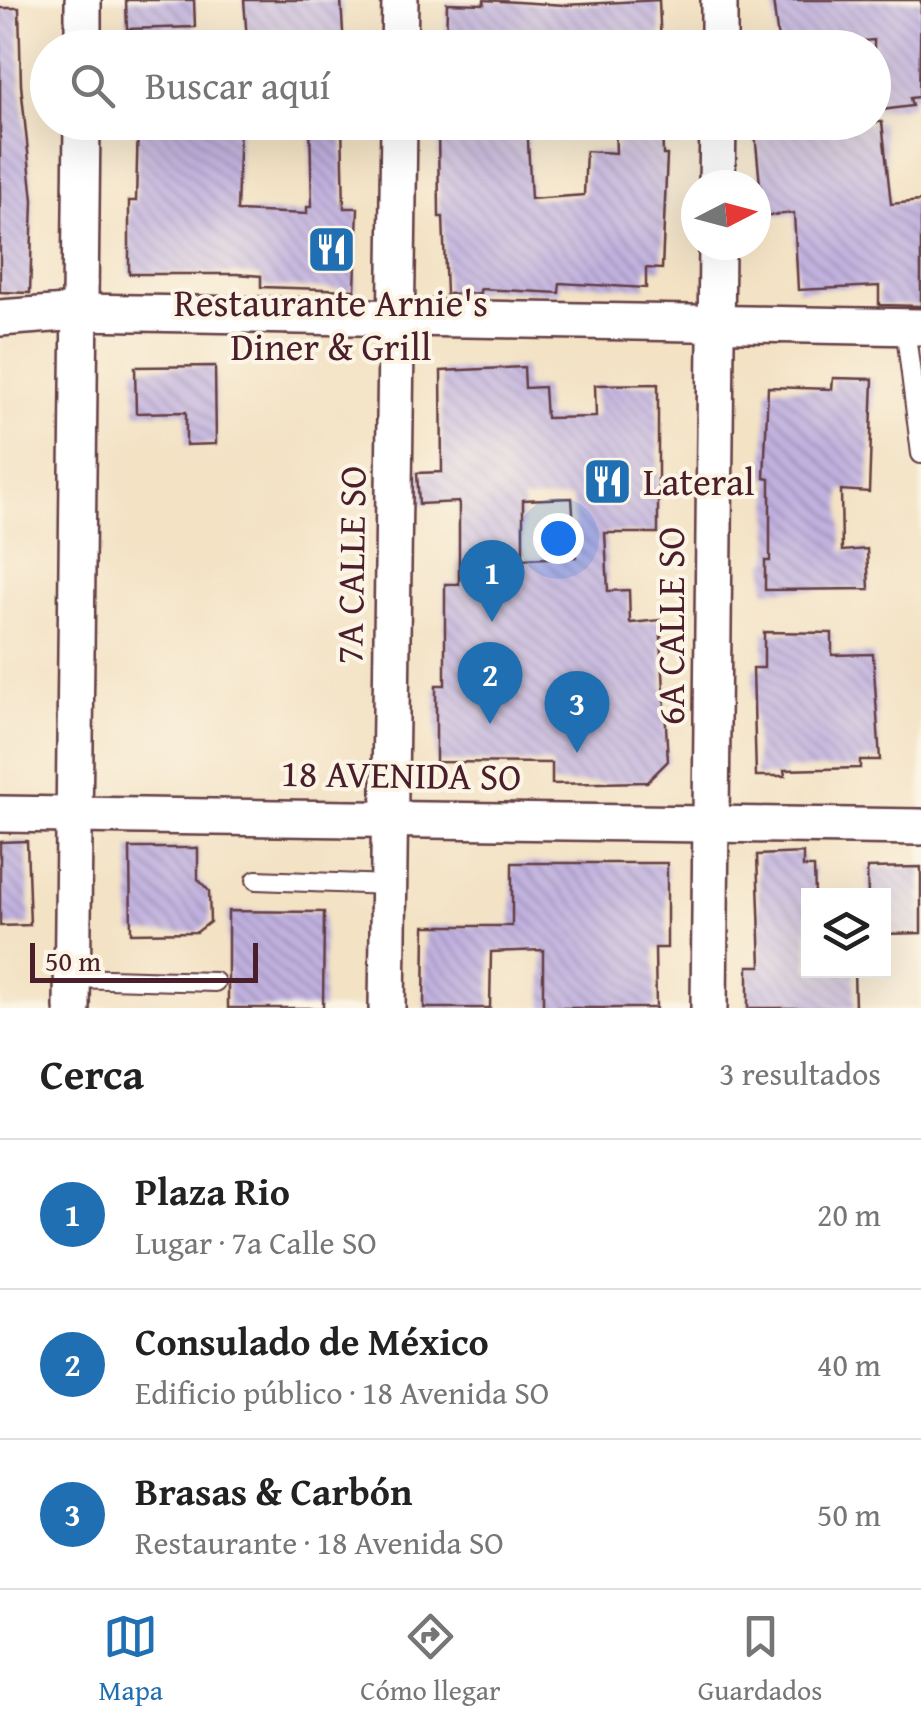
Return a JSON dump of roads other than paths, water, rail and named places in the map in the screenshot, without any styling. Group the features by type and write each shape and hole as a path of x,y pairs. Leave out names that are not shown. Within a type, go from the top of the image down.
{"street":[{"path":"83,30 84,0"},
{"path":"400,0 400,30"},
{"path":"719,30 720,0"},
{"path":"72,993 82,140"},
{"name":"7A CALLE SO","path":"387,1008 399,140"},
{"path":"718,140 718,170"},
{"name":"6A CALLE SO","path":"709,1008 717,260"},
{"path":"0,318 79,312 913,327"},
{"name":"18 AVENIDA SO","path":"0,814 72,812 921,827"}],"lane":[{"path":"913,327 921,454"},
{"path":"256,880 389,885"},
{"path":"72,993 215,982"}],"place":[{"name":"Restaurante Arnie's Diner & Grill","path":"331,249"},
{"name":"Lateral","path":"608,482"},
{"name":"Plaza Rio","path":"492,622"},
{"name":"Consulado de México","path":"490,724"},
{"name":"Brasas & Carbón","path":"577,753"}]}
